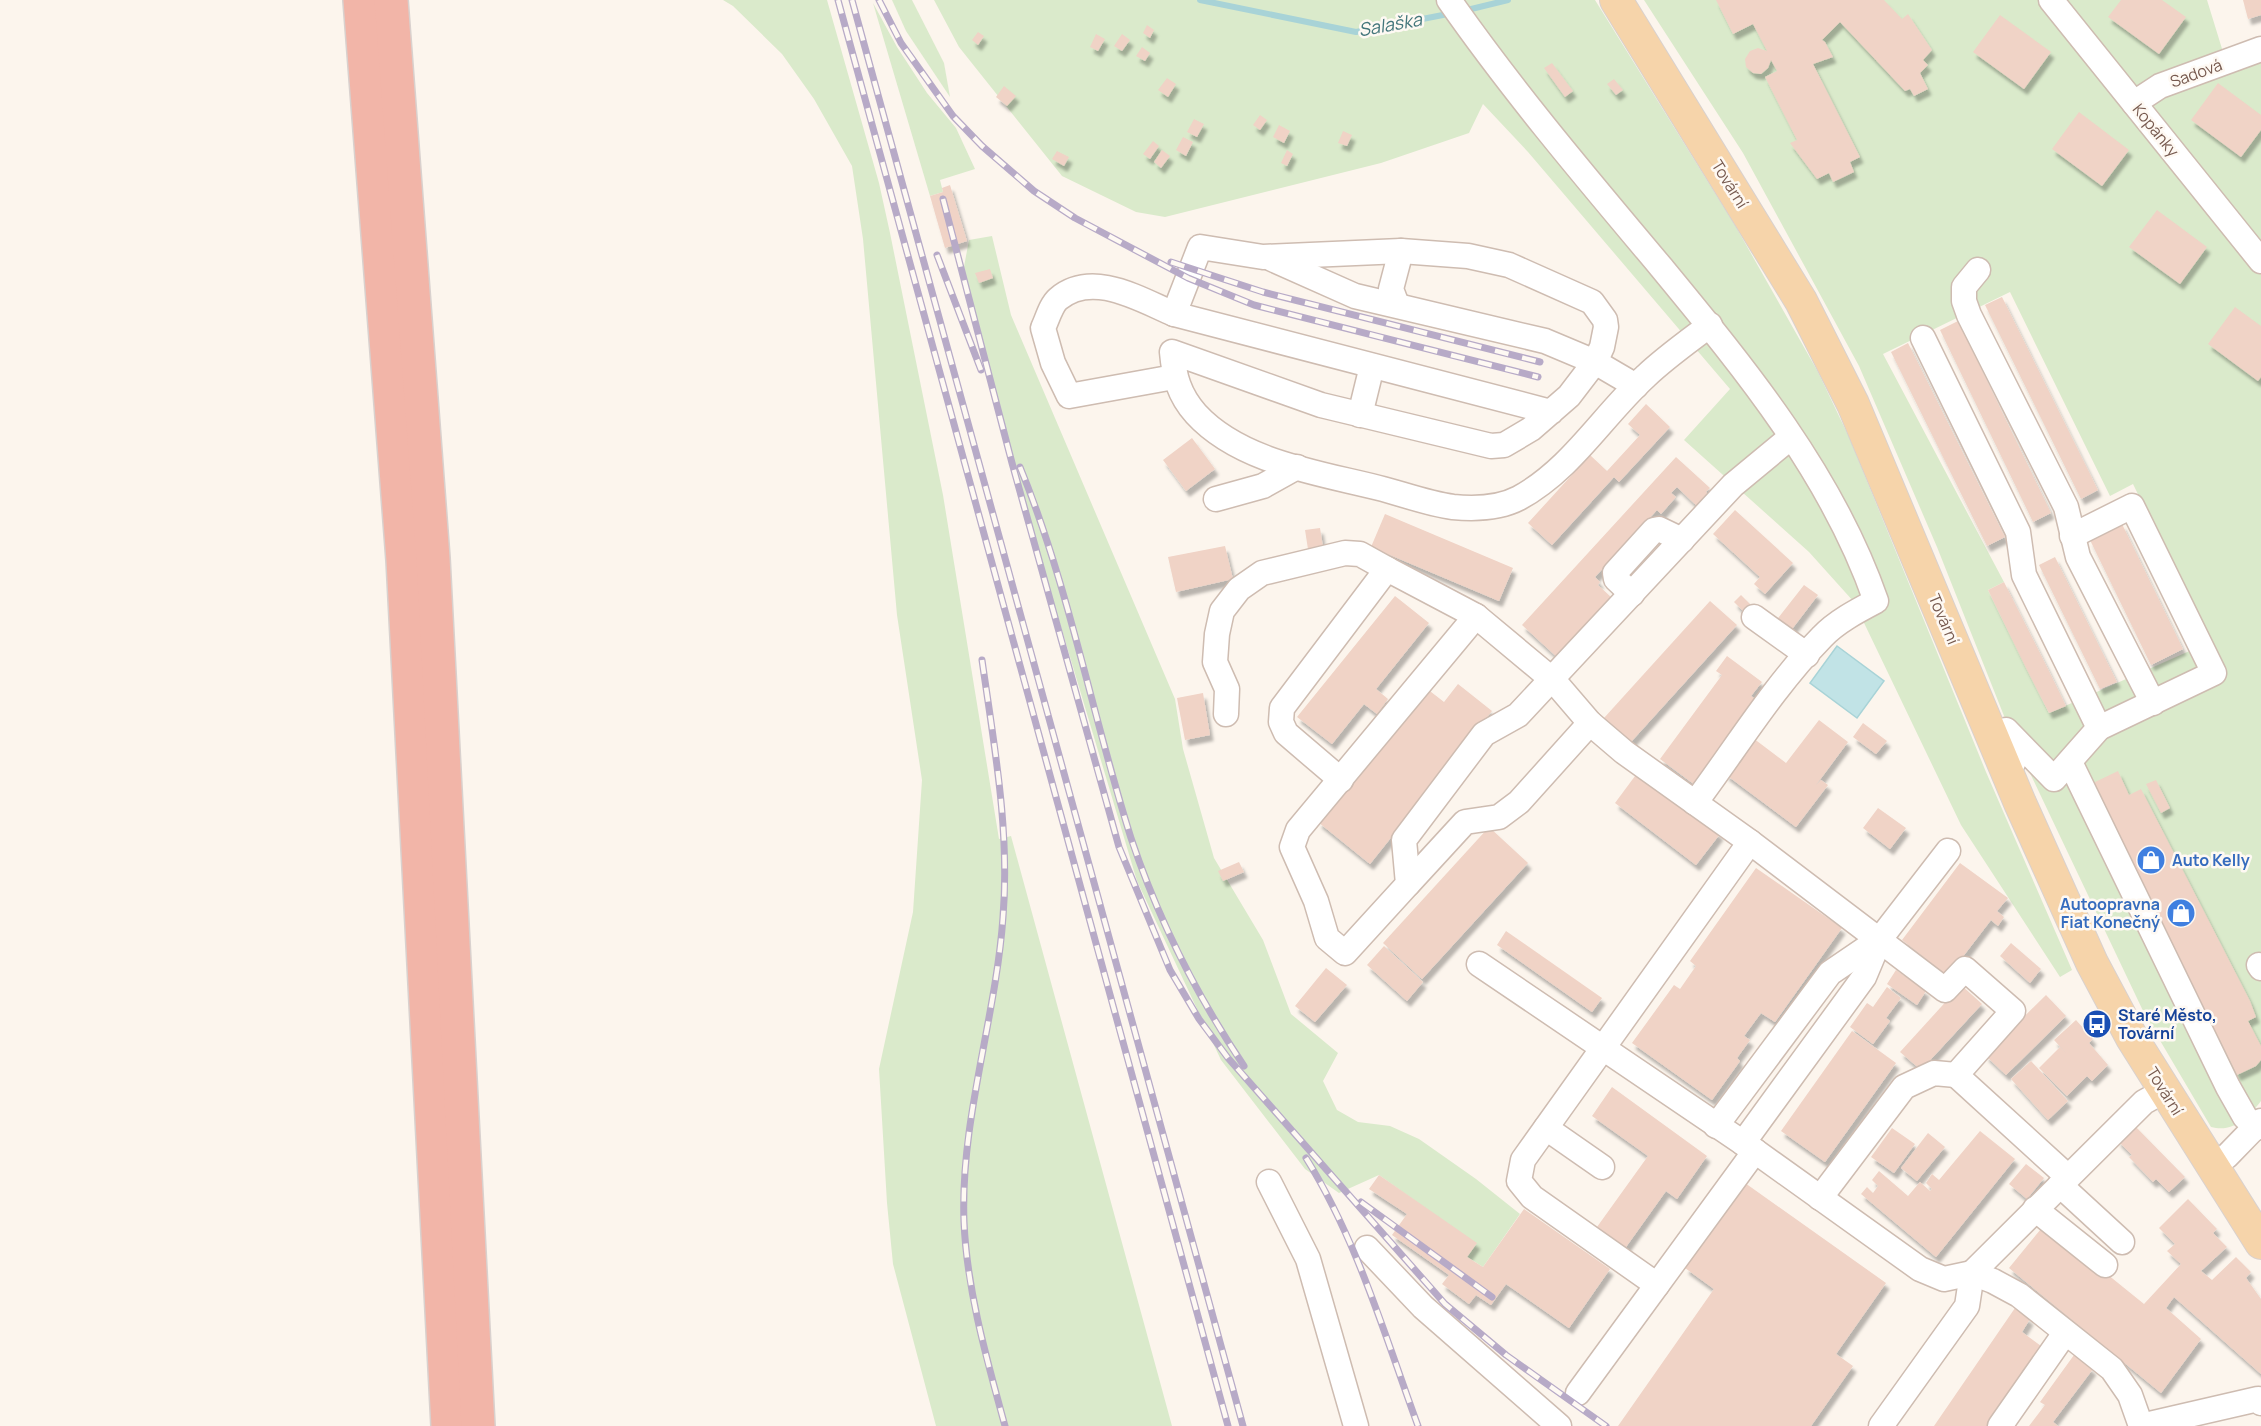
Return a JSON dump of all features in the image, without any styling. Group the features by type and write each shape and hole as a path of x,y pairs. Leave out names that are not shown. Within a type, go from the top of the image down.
{"highway":[{"path":"360,0 403,560 448,1426"},
{"path":"391,0 433,558 478,1426"}],"main road":[{"name":"Tovární","path":"1616,0 1812,321 1853,404 2020,803 2092,963 2132,1038 2261,1243"}],"street":[{"path":"1449,0 1542,124 1710,325 1756,385 1836,510 1861,559 1876,601 1858,610 1823,636 1695,803"},
{"name":"Kopánky","path":"2051,0 2261,261"},
{"name":"Sadová","path":"2134,103 2160,86 2261,49"},
{"path":"1174,314 1200,247 1267,257 1401,251 1468,256 1509,265 1583,297 1598,309 1605,320 1606,334 1595,362 1569,396 1516,440 1504,446 1491,447 1321,405 1172,352 1174,377 1184,398 1196,414 1214,430 1244,447 1298,467 1452,507 1500,505 1518,499 1560,468 1636,386 1710,325"},
{"path":"1397,305 1390,289 1401,251"},
{"path":"1267,257 1356,296 1545,341 1595,362 1636,386"},
{"path":"1978,270 1964,287 1964,301 1969,315 2066,507 2078,557 2153,703"},
{"path":"1174,377 1069,396 1053,363 1043,328 1056,300 1082,286 1118,290 1174,314 1551,412"},
{"path":"1197,361 1208,322"},
{"path":"1923,338 2018,532 2024,575 2099,728"},
{"path":"1360,415 1372,366"},
{"path":"1408,884 1404,840 1485,734 1518,715 1554,681 1733,485 1791,437"},
{"path":"1216,499 1263,486 1298,467"},
{"path":"2020,803 2006,730 2054,779 2099,728 2214,673 2132,506 2072,536"},
{"path":"1226,714 1227,689 1215,662 1217,634 1222,611 1239,589 1262,573 1345,553 1360,554 1476,616 1554,681 1590,723 1624,752 1750,842 1946,990 1965,969 2013,1011 1956,1075"},
{"path":"1341,780 1286,733 1281,722 1282,708 1387,569"},
{"path":"1476,616 1299,830 1292,847 1316,901 1327,938 1345,953 1465,822 1498,817 1519,802 1590,723"},
{"path":"1754,617 1807,655"},
{"path":"2070,762 2228,1087 2245,1117 2258,1125 2227,1156 2211,1166"},
{"path":"1657,1285 1524,1190 1519,1181 1520,1170 1603,1046 1750,842"},
{"path":"1578,1393 1657,1285 1864,977 1880,939 1948,851"},
{"path":"1716,1126 1830,973 1880,939"},
{"path":"1479,964 1603,1046 1935,1277 1954,1278 1972,1273 2145,1101 2164,1090"},
{"path":"1820,1198 1904,1087 1934,1073 1956,1075 2064,1181 2122,1242"},
{"path":"1546,1128 1602,1167"},
{"path":"1269,1182 1308,1259 1356,1426"},
{"path":"2036,1209 2105,1265"},
{"path":"1367,1248 1423,1306 1559,1426"},
{"path":"1972,1273 2019,1295 2112,1369 2122,1381 2141,1426 2258,1399 2261,1403"},
{"path":"1881,1426 1967,1306 1972,1273"},
{"path":"2000,1426 2065,1333"}],"green space":[{"path":"723,0 827,0 879,183 890,233 943,495 999,839 1011,836 1172,1426 936,1426 893,1264 887,1203 879,1069 913,912 922,780 897,615 863,239 852,166 814,99 782,54 733,6"},
{"path":"892,0 912,0 944,63 950,97 906,31"},
{"path":"934,0 1595,0 1736,227 1818,372 1849,437 1986,772 2072,970 2060,977 1961,825 1854,602 1809,552 1684,440 1730,389 1528,152 1483,104 1469,133 1381,163 1165,217 1136,212 1062,176 959,47"},
{"path":"1644,0 2207,0 2223,52 2261,51 2261,1101 2239,1123 2226,1128 2211,1127 2145,1015 2010,731 1937,547 1859,366 1743,153","holes":["2010,292 2110,496 2133,484 2210,642 2049,713 1988,590 2004,582 1883,354"]},
{"path":"873,3 897,47 927,93 956,128 975,169 940,180 943,192 930,196"},
{"path":"992,236 1011,315 1175,699 1183,749 1214,858 1263,940 1291,1014 1338,1053 1323,1081 1337,1110 1358,1122 1390,1126 1419,1139 1476,1179 1520,1214 1483,1267 1467,1257 1476,1244 1379,1175 1339,1193 1305,1169 1221,1060 1137,881 1012,463 963,272 969,240"}],"water":[{"path":"1837,646 1884,681 1857,718 1810,683"}],"building":[{"path":"1716,0 1884,0 1902,19 1908,14 1932,50 1923,60 1928,65 1920,73 1928,89 1914,96 1910,89 1905,91 1840,22 1822,40 1833,57 1813,64 1860,157 1850,162 1854,172 1833,182 1829,173 1817,179 1790,143 1797,140 1765,77 1777,71 1771,60 1768,68 1761,74 1753,73 1746,67 1745,59 1750,51 1758,48 1767,51 1753,24 1733,34"},
{"path":"2121,0 2162,0 2186,17 2159,54 2108,17"},
{"path":"2243,0 2261,0 2261,15 2248,19"},
{"path":"2000,15 2051,52 2024,89 1973,52"},
{"path":"1147,25 1154,30 1150,38 1143,33"},
{"path":"978,32 984,36 978,45 972,40"},
{"path":"1096,34 1105,39 1098,51 1090,47"},
{"path":"1122,34 1130,40 1122,51 1114,46"},
{"path":"1142,47 1150,53 1145,61 1136,56"},
{"path":"1552,63 1573,91 1565,97 1544,68"},
{"path":"1167,78 1176,84 1168,97 1158,90"},
{"path":"1614,79 1623,90 1616,95 1607,84"},
{"path":"2218,83 2261,115 2261,130 2241,157 2191,120"},
{"path":"1004,86 1016,96 1007,106 996,97"},
{"path":"2079,112 2129,150 2102,186 2052,149"},
{"path":"1260,115 1267,120 1260,130 1253,125"},
{"path":"1194,119 1204,124 1197,137 1187,132"},
{"path":"1279,125 1290,131 1284,143 1273,137"},
{"path":"1343,131 1352,135 1347,146 1338,143"},
{"path":"1183,137 1193,142 1186,156 1176,150"},
{"path":"1153,141 1159,146 1150,159 1143,154"},
{"path":"1162,150 1170,156 1161,168 1154,162"},
{"path":"1287,150 1293,154 1287,166 1281,163"},
{"path":"1057,151 1069,157 1064,166 1052,159"},
{"path":"950,185 967,241 945,248 930,196 943,192 942,188"},
{"path":"2157,210 2207,247 2180,284 2129,247"},
{"path":"990,269 993,278 979,283 975,273"},
{"path":"2002,297 2098,490 2081,499 1985,305"},
{"path":"2235,307 2261,326 2261,377 2258,381 2208,344"},
{"path":"1958,321 2051,513 2033,522 1940,330"},
{"path":"1908,343 2005,537 1987,546 1891,352"},
{"path":"1646,404 1670,427 1619,482 1614,477 1552,545 1528,523 1590,455 1607,471 1640,435 1628,424"},
{"path":"1192,438 1215,469 1186,491 1163,460"},
{"path":"1676,457 1710,488 1706,492 1709,495 1698,507 1677,487 1671,493 1676,497 1661,514 1657,510 1595,577 1600,582 1598,585 1612,598 1558,658 1522,625"},
{"path":"1735,510 1793,563 1765,594 1754,584 1760,577 1713,534"},
{"path":"1385,514 1513,568 1499,601 1371,547"},
{"path":"2122,524 2183,649 2151,665 2090,540"},
{"path":"1320,528 1323,547 1308,549 1305,530"},
{"path":"1225,546 1233,579 1176,592 1168,557"},
{"path":"2055,557 2117,682 2100,689 2039,565"},
{"path":"2004,582 2066,706 2049,713 2026,668 1988,590"},
{"path":"1804,585 1818,595 1789,633 1775,622"},
{"path":"1741,595 1753,607 1746,614 1734,602"},
{"path":"1395,596 1429,623 1376,689 1388,699 1377,714 1364,704 1332,744 1297,717"},
{"path":"1710,601 1737,625 1630,743 1604,718"},
{"path":"1727,656 1762,682 1751,696 1758,701 1695,785 1660,759 1722,675 1716,671"},
{"path":"1458,684 1492,711 1370,864 1318,822 1426,688 1444,702"},
{"path":"1203,693 1210,735 1185,740 1177,698"},
{"path":"1819,720 1848,742 1816,785 1821,780 1828,785 1796,827 1725,774 1753,738 1786,763"},
{"path":"1863,723 1887,741 1876,754 1853,737"},
{"path":"2118,771 2129,795 2141,789 2250,1001 2256,1017 2248,1021 2261,1046 2261,1060 2256,1066 2237,1075 2093,783"},
{"path":"1638,772 1720,834 1696,865 1615,803"},
{"path":"2156,780 2170,808 2161,813 2146,784"},
{"path":"1878,808 1906,828 1890,849 1863,828"},
{"path":"1489,827 1528,863 1422,979 1383,943"},
{"path":"1239,862 1244,872 1223,881 1218,871"},
{"path":"1960,863 2008,898 1997,911 2004,917 1998,926 1991,920 1948,976 1902,940"},
{"path":"1756,868 1842,928 1775,1022 1761,1013 1744,1036 1750,1040 1737,1058 1740,1061 1712,1100 1632,1043 1674,985 1680,989 1696,966 1690,961"},
{"path":"1506,931 1602,998 1592,1012 1497,945"},
{"path":"2011,943 2041,969 2030,983 2000,956"},
{"path":"1384,946 1423,982 1407,1001 1367,965"},
{"path":"1326,968 1347,985 1315,1022 1295,1006"},
{"path":"1896,970 1926,991 1917,1005 1887,984"},
{"path":"1961,985 1982,1004 1921,1070 1900,1052"},
{"path":"1887,987 1901,998 1886,1018 1890,1021 1873,1044 1850,1027 1867,1003 1873,1007"},
{"path":"2046,995 2066,1016 2006,1075 1985,1055"},
{"path":"2076,1020 2093,1039 2089,1043 2108,1065 2092,1081 2087,1076 2067,1096 2039,1068 2060,1047 2066,1053 2054,1040"},
{"path":"1852,1031 1896,1063 1825,1162 1781,1131"},
{"path":"2031,1061 2068,1101 2048,1120 2011,1079"},
{"path":"1612,1087 1707,1156 1677,1199 1666,1191 1626,1247 1597,1227 1648,1156 1592,1116"},
{"path":"2133,1124 2185,1177 2169,1192 2156,1179 2153,1182 2129,1157 2132,1155 2117,1140"},
{"path":"1892,1128 1915,1144 1894,1173 1871,1157"},
{"path":"1980,1131 2015,1159 1936,1257 1861,1194 1867,1187 1873,1193 1878,1186 1872,1180 1879,1171 1908,1196 1920,1182 1930,1191 1932,1189 1926,1183 1932,1174 1939,1180"},
{"path":"1928,1133 1945,1147 1917,1181 1901,1168"},
{"path":"2026,1164 2044,1178 2027,1199 2009,1184"},
{"path":"1379,1175 1477,1243 1467,1257 1483,1267 1524,1209 1610,1269 1569,1328 1506,1284 1491,1305 1476,1295 1469,1304 1442,1284 1449,1275 1392,1235 1407,1214 1369,1189"},
{"path":"1745,1183 1886,1283 1836,1354 1853,1366 1811,1426 1618,1426 1714,1289 1685,1268"},
{"path":"2188,1199 2217,1229 2213,1233 2227,1247 2201,1271 2212,1280 2236,1257 2251,1272 2246,1278 2261,1299 2261,1374 2174,1297 2166,1308 2201,1339 2161,1393 2009,1268 2045,1224 2144,1304 2181,1264 2167,1251 2175,1244 2159,1228"},
{"path":"2015,1308 2030,1319 2022,1332 2041,1346 2022,1371 2025,1373 1988,1426 1934,1426"},
{"path":"2074,1355 2093,1369 2053,1422 2058,1426 2029,1426 2045,1405 2040,1402"}],"waterway":[{"name":"Salaška","path":"1200,0 1356,32 1453,13"},
{"name":"Salaška","path":"1463,11 1508,0"}],"railway":[{"path":"838,0 1228,1426"},
{"path":"852,0 1243,1426"},
{"path":"879,0 901,43 953,116 982,146 1034,191 1075,218 1188,278 1254,305 1538,377"},
{"path":"943,199 1012,463 1119,847 1170,970 1199,1019 1228,1058 1445,1304 1506,1355 1606,1426"},
{"path":"937,255 981,370"},
{"path":"1171,262 1263,292 1540,362"},
{"path":"1020,467 1053,558 1117,792 1153,898 1210,1012 1244,1066"},
{"path":"982,660 1000,788 1005,884 999,955 967,1146 964,1222 974,1299 1005,1426"},
{"path":"1306,1158 1324,1189 1355,1255 1382,1323 1418,1426"},
{"path":"1361,1202 1492,1297"}],"place":[{"name":"Auto Kelly","path":"2151,860"},
{"name":"Autoopravna Fiat Konečný","path":"2181,913"},
{"name":"Staré Město, Tovární","path":"2097,1024"}]}
